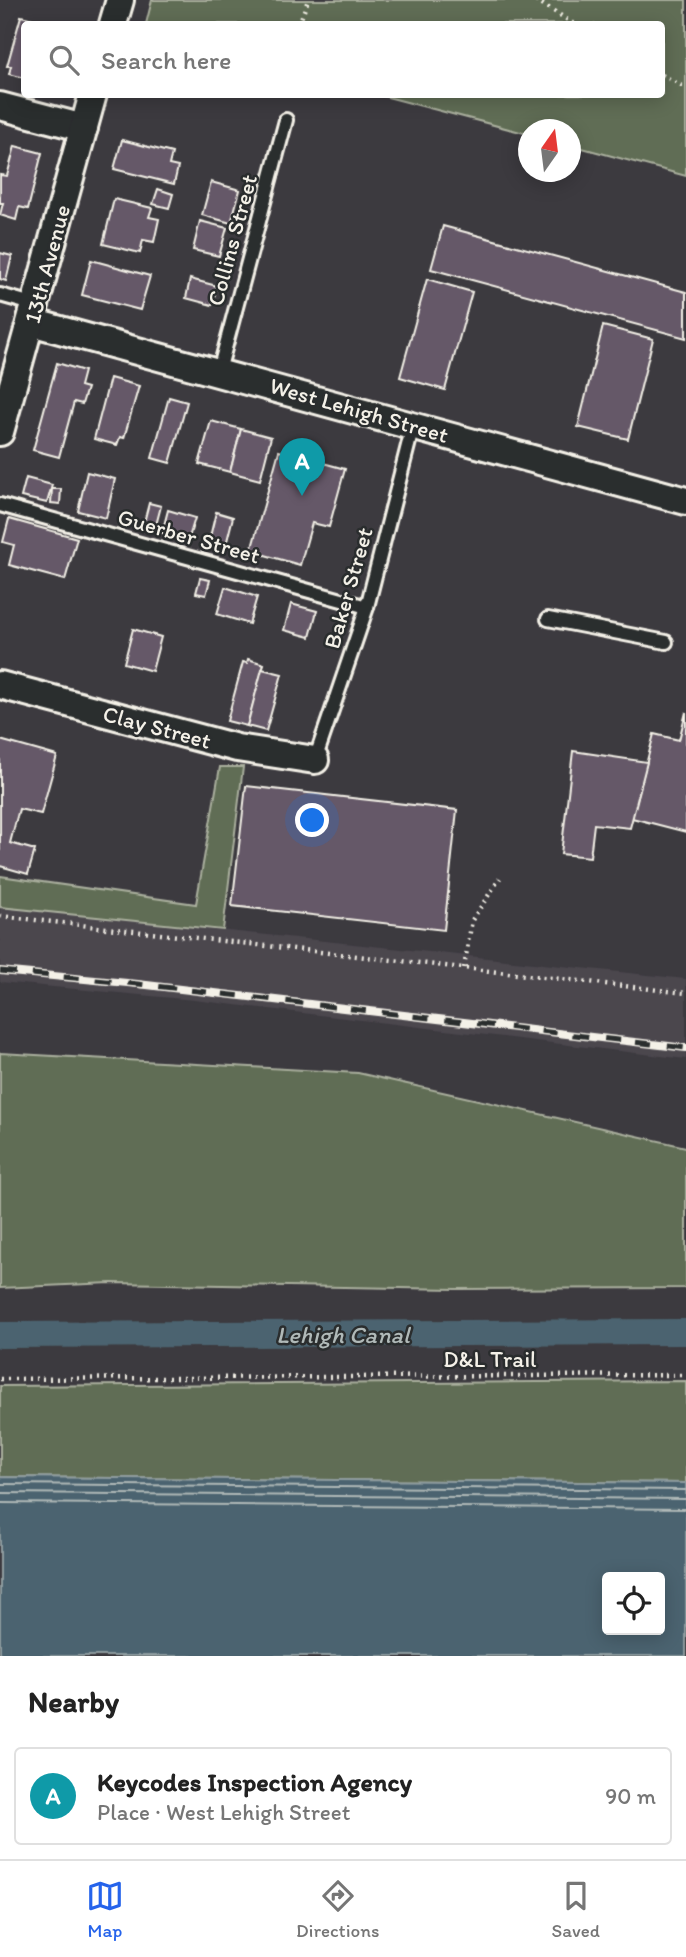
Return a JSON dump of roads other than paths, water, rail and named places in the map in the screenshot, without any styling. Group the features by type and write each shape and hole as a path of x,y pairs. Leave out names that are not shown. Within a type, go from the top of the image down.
{"street":[{"path":"114,21 120,0"},
{"name":"13th Avenue","path":"0,432 92,98"},
{"path":"0,106 84,128"},
{"name":"West Lehigh Street","path":"34,313 219,371 686,501"},
{"name":"Clay Street","path":"0,685 237,748 315,760"}],"lane":[{"name":"Collins Street","path":"219,371 286,120"},
{"path":"0,295 34,313"},
{"name":"Baker Street","path":"315,760 367,607 413,426"},
{"name":"Guerber Street","path":"0,505 367,607"},
{"path":"548,619 666,642"}],"water":[{"path":"0,1477 686,1483 686,1656 0,1656"}],"waterway":[{"name":"Lehigh Canal","path":"0,1335 686,1332"}],"railway":[{"path":"0,971 138,984 686,1048"}],"place":[{"name":"Keycodes Inspection Agency","path":"302,496"}]}
